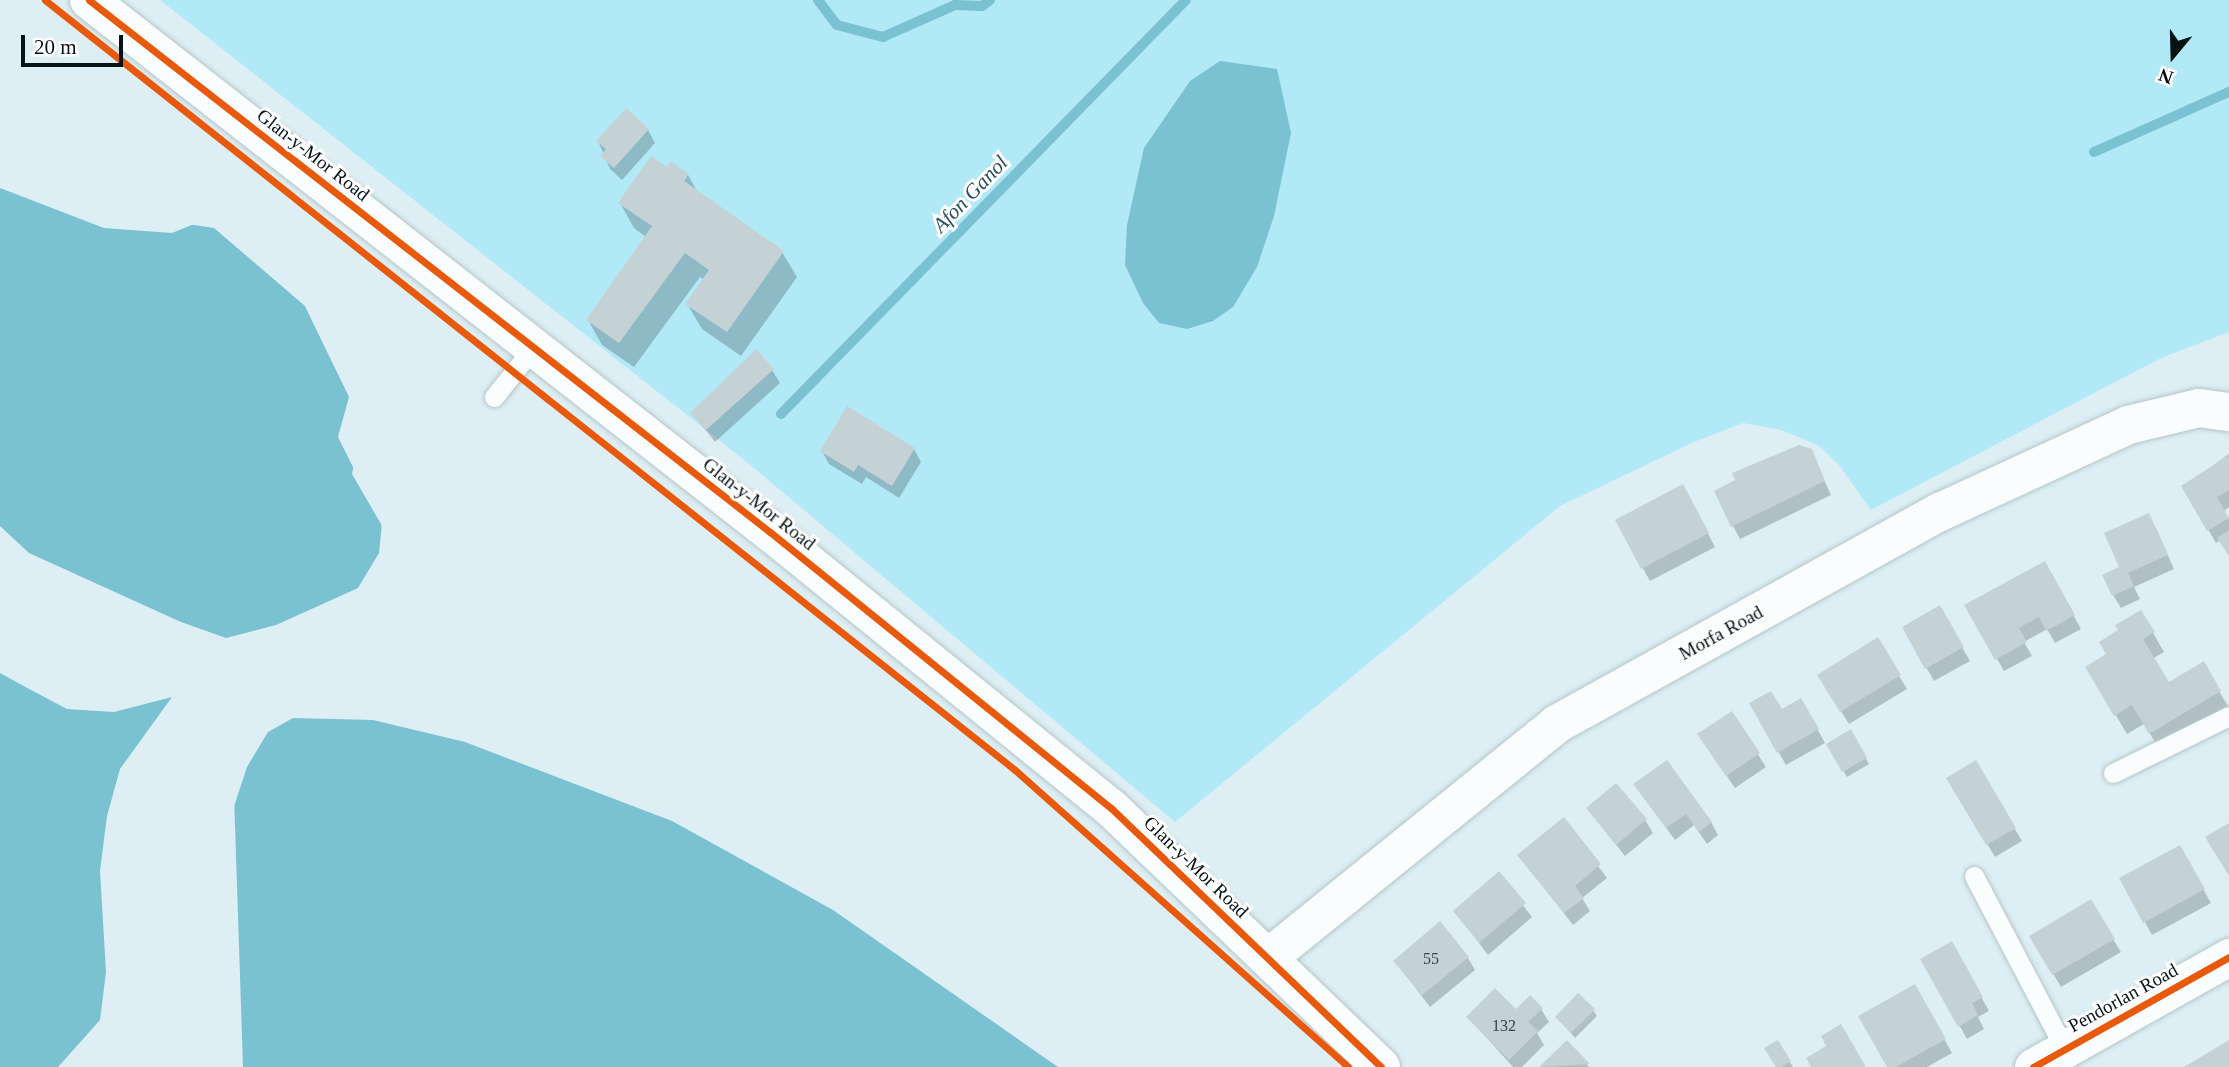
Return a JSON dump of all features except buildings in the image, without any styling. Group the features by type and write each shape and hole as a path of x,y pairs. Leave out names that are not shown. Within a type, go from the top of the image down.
{"street":[{"name":"Glan-y-Mor Road","path":"89,0 791,548 1111,808 1381,1067"},
{"name":"Morfa Road","path":"1268,958 1557,724 1953,506 2128,425 2199,408 2229,412"},
{"name":"Pendorlan Road","path":"2033,1067 2229,957"}],"lane":[{"path":"494,397 533,348"},
{"path":"2113,772 2229,716"},
{"path":"1974,876 2065,1049"}],"shaded area":[{"path":"160,0 2229,0 2229,332 2161,358 1871,510 1839,465 1818,445 1781,430 1743,423 1694,442 1560,506 1175,822 748,463"},
{"path":"1220,61 1277,69 1291,133 1274,216 1257,267 1233,307 1213,321 1187,329 1159,323 1143,303 1125,265 1127,225 1144,148 1190,81"},
{"path":"0,161 148,218 214,228 347,342 356,454 352,474 381,524 387,553 362,595 234,643 0,582"},
{"path":"0,609 8,619 143,676 198,715 177,785 161,917 173,1067 0,1067"},
{"path":"293,718 373,720 465,742 672,821 833,910 1058,1067 194,1067 222,843 247,767 268,732"}],"pier":[{"path":"0,157 149,214 199,222 172,233 104,228 0,188"},
{"path":"301,298 389,369 385,398 369,426 356,473 338,437 349,397"},
{"path":"364,488 384,522 390,552 381,581 363,598 254,645 233,646 0,586 0,526 29,553 181,622 226,638 276,625 358,588 379,553 382,523"},
{"path":"0,605 10,616 87,644 144,672 201,713 180,785 165,917 176,1067 58,1067 100,1020 106,972 100,871 107,816 120,769 172,697 114,712 67,709 31,690 0,673"},
{"path":"234,795 243,1067 191,1067 206,894"}],"waterway":[{"path":"818,0 837,25 883,37 955,5 982,6 990,0"},
{"name":"Afon Ganol","path":"781,414 1186,0"},
{"path":"2094,152 2229,92"}],"cycle path":[{"path":"45,0 1015,770 1348,1067"},
{"path":"89,0 770,532 1111,808 1381,1067"},
{"path":"2033,1067 2229,957"}]}
